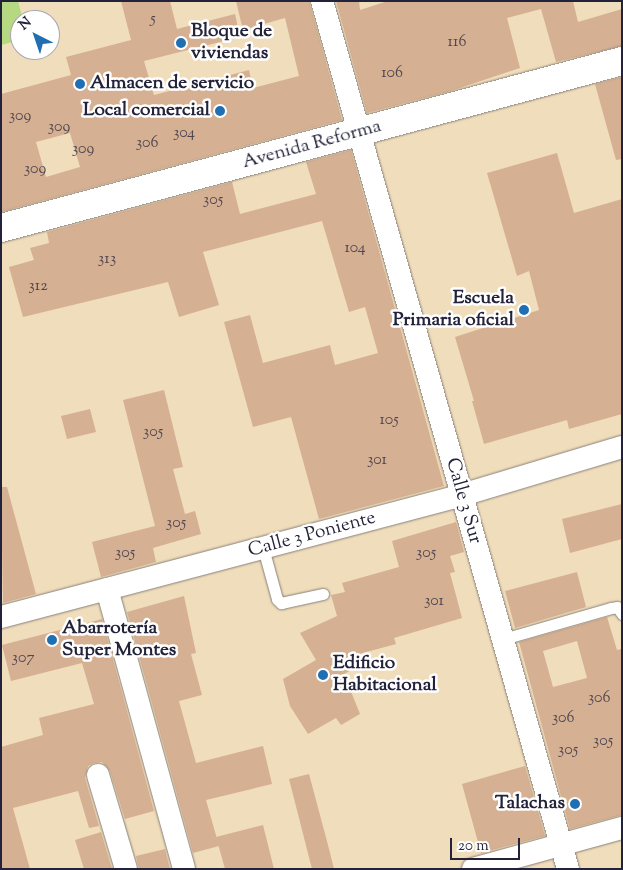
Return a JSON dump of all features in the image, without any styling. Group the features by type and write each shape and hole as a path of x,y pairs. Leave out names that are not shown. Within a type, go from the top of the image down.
{"street":[{"name":"Calle 3 Sur","path":"322,1 568,869"},
{"name":"Avenida Reforma","path":"1,228 622,61"},
{"name":"Calle 3 Poniente","path":"1,617 462,495 622,447"},
{"path":"107,589 184,869"},
{"path":"98,775 126,869"},
{"path":"473,869 622,828"}],"lane":[{"path":"263,548 277,599 281,603 323,594"},
{"path":"503,639 612,608 617,607 622,614"}],"green space":[{"path":"1,1 18,1 20,10 10,10 10,43 1,45"}],"building":[{"path":"121,1 170,1 177,29 235,14 240,37 144,61 154,95 249,70 253,88 299,76 285,18 243,30 236,1 309,1 342,120 1,212 1,94 71,75 66,57 131,40","holes":["70,133 80,167 46,177 36,142"]},
{"path":"336,1 359,1 360,10 388,1 573,1 578,22 622,9 622,46 556,62 541,9 507,18 520,68 451,91 367,113"},
{"path":"622,77 622,159 616,160 595,84"},
{"path":"351,150 444,486 319,519 291,417 253,427 224,322 250,315 263,363 330,345 335,365 378,353 365,307 349,312 322,221 203,252 219,305 179,317 168,282 23,317 9,267 34,260 30,248 49,243 47,232 232,182 240,214 316,194 306,162"},
{"path":"557,153 574,213 622,199 622,414 569,429 567,420 484,444 472,401 474,401 455,337 539,310 529,271 517,276 487,173"},
{"path":"164,390 183,467 173,469 185,514 195,511 201,534 153,548 156,562 101,577 92,542 155,526 123,400"},
{"path":"90,409 96,432 67,439 61,416"},
{"path":"1,487 7,487 36,594 3,603"},
{"path":"622,504 622,539 570,553 562,519"},
{"path":"456,522 464,552 450,556 455,572 450,573 462,618 394,638 396,644 348,657 351,670 344,674 360,714 341,725 336,718 308,734 290,706 283,679 316,660 300,633 337,616 331,595 345,592 342,583 399,567 392,541"},
{"path":"577,572 586,607 515,628 505,591"},
{"path":"184,596 196,653 191,654 202,695 179,701 196,763 263,746 272,784 206,800 219,846 193,853 127,612"},
{"path":"607,617 617,650 622,649 622,815 570,829 519,642","holes":["577,641 587,678 553,687 543,651"]},
{"path":"102,619 154,811 125,819 110,771 102,762 94,763 88,766 85,778 99,826 89,828 78,791 13,808 30,869 1,869 1,747 43,735 39,718 94,704 82,663 11,681 2,645"},
{"path":"525,766 545,836 481,853 462,784"},
{"path":"309,774 334,869 312,869 289,779"},
{"path":"263,825 274,869 225,869 216,837"},
{"path":"101,832 112,869 84,869 75,840"},
{"path":"165,849 170,869 139,869 136,856"}],"place":[{"name":"Bloque de viviendas","path":"181,43"},
{"name":"Almacen de servicio","path":"80,84"},
{"name":"Local comercial","path":"220,111"},
{"name":"Escuela Primaria oficial","path":"524,310"},
{"name":"Abarrotería Super Montes","path":"52,640"},
{"name":"Edificio Habitacional","path":"323,675"},
{"name":"Talachas","path":"575,804"}]}
